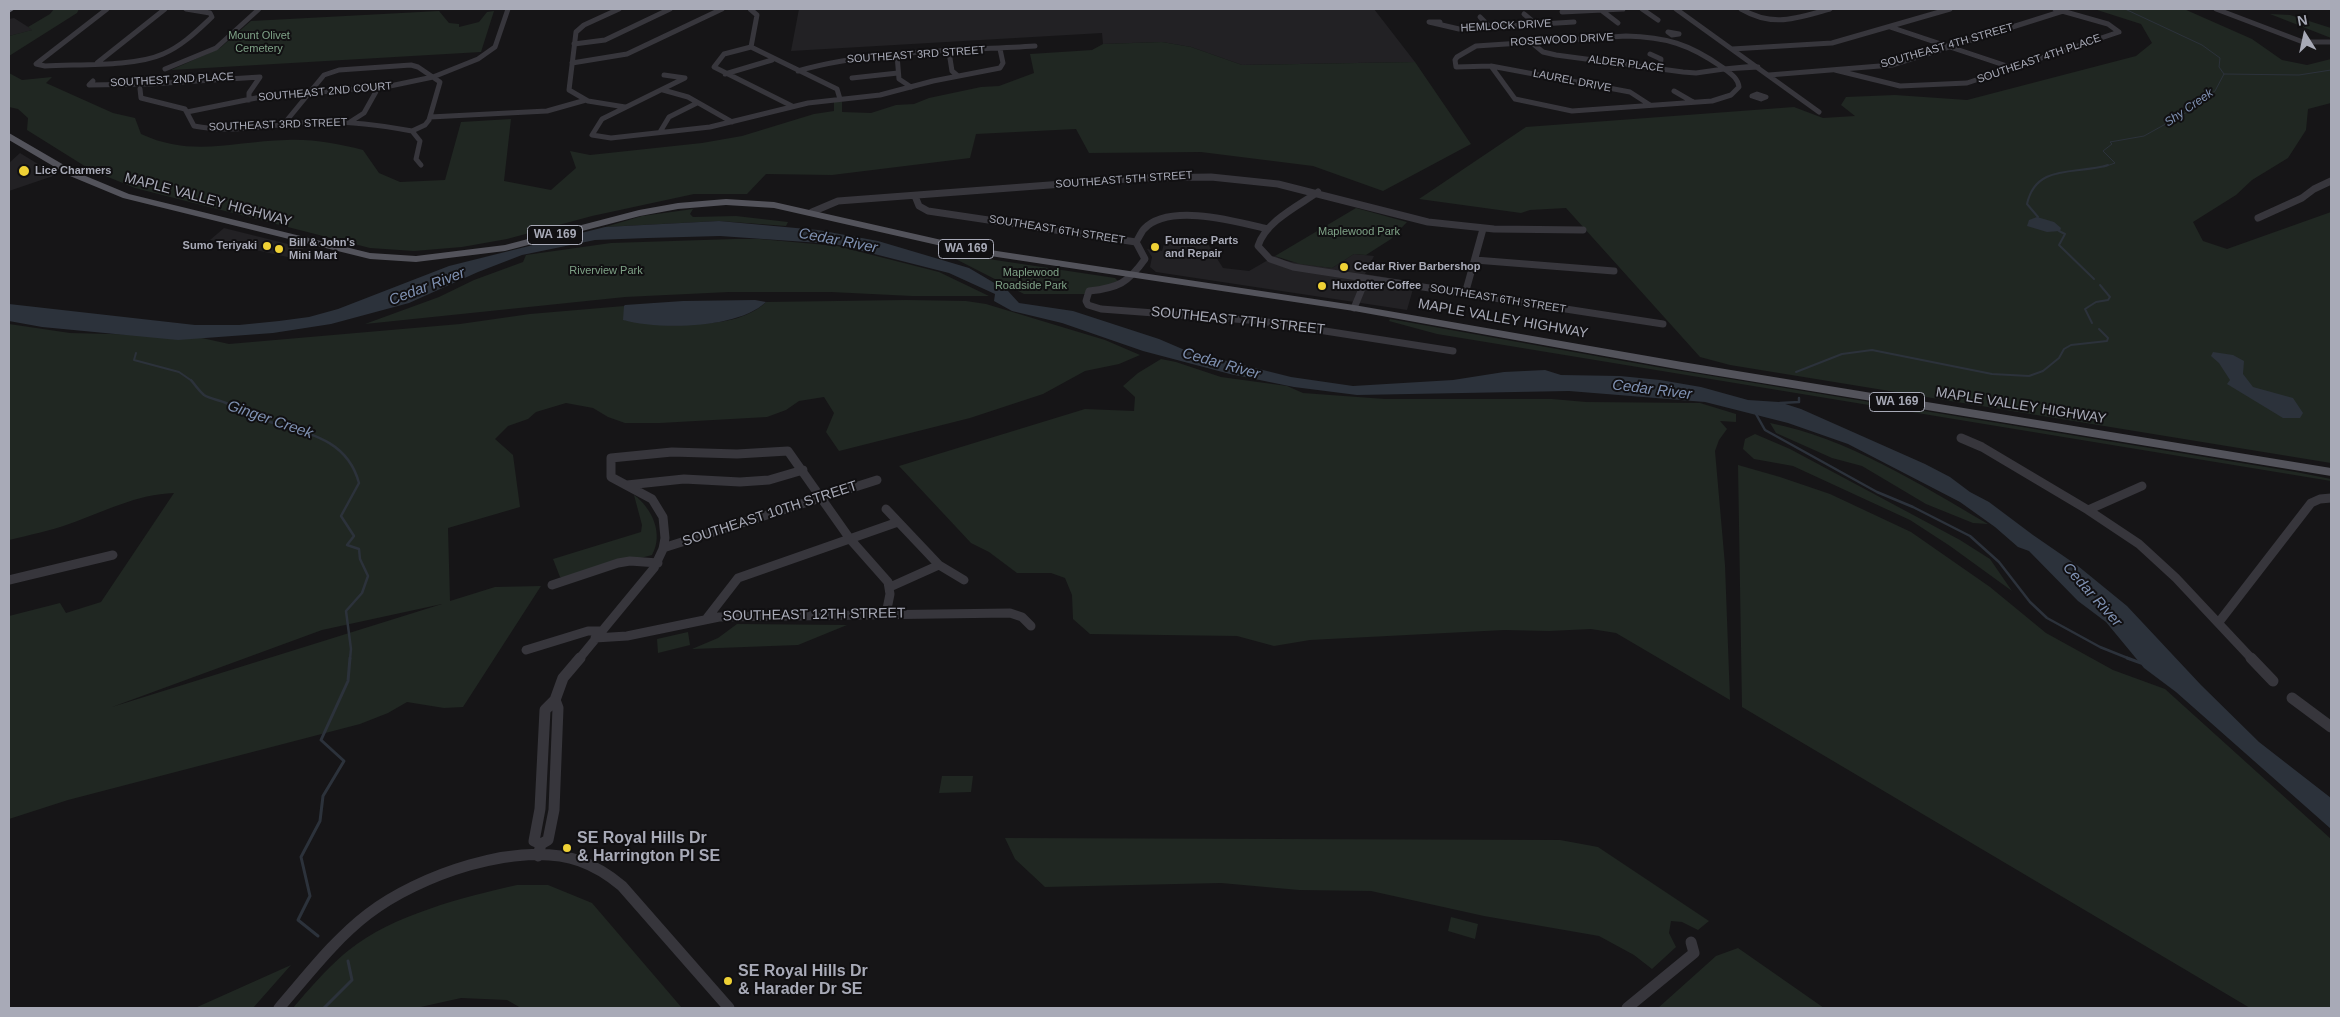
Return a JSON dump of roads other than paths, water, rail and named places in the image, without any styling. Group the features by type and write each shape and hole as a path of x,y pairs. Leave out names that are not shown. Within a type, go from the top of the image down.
{"main road":[{"name":"MAPLE VALLEY HIGHWAY","path":"9,136 73,174 126,196 358,254 383,258 424,259 479,252 639,212 686,205 741,203 774,205 812,212 969,249 1354,308 1682,366 2331,472"}],"street":[{"path":"106,9 36,62 38,65 146,60 177,48 212,17 210,13 186,9"},
{"path":"96,63 164,9"},
{"path":"165,69 216,48 259,9"},
{"name":"SOUTHEAST 2ND COURT","path":"187,112 249,100 310,92 378,88 433,77 478,59 495,47 508,9"},
{"path":"619,9 580,27 576,32 569,90 576,96 586,100 625,107"},
{"path":"574,44 605,40 670,9"},
{"path":"572,63 627,54 722,9"},
{"path":"750,9 756,12 757,18 751,47"},
{"path":"1559,11 1623,9"},
{"path":"1642,9 1658,20"},
{"path":"1676,9 1819,112"},
{"path":"1741,9 1762,20 1784,21 1830,9"},
{"path":"1732,49 1832,43 1950,9"},
{"path":"2055,9 2115,27"},
{"path":"2216,9 2303,44 2331,42"},
{"path":"1601,10 1618,23"},
{"name":"HEMLOCK DRIVE","path":"1438,24 1460,29 1536,24 1576,24 1559,11"},
{"name":"SOUTHEAST 4TH STREET","path":"1768,75 1884,67 2063,11"},
{"path":"1524,14 1536,24"},
{"path":"1480,18 1490,27"},
{"path":"1890,27 2013,68"},
{"name":"SOUTHEAST 4TH PLACE","path":"1835,70 1892,86 1910,87 1967,83 2119,32 2115,27"},
{"name":"ROSEWOOD DRIVE","path":"1460,54 1466,49 1476,46 1626,36 1669,37 1695,48 1724,68 1740,83 1737,92"},
{"name":"ALDER PLACE","path":"1531,42 1548,54 1696,72 1724,68 1757,67"},
{"name":"SOUTHEAST 3RD STREET","path":"798,72 841,60 1035,46"},
{"path":"751,47 759,54 837,89 840,99"},
{"path":"751,47 733,50 719,57 714,67 792,106"},
{"path":"664,74 685,78 663,90 652,93 598,123 592,135 596,137 710,127 792,106 880,95 958,76 995,70 1002,66 1000,49"},
{"path":"949,52 952,71 958,76"},
{"name":"LAUREL DRIVE","path":"1460,54 1455,60 1456,67 1491,66 1634,93 1650,105"},
{"path":"1650,54 1662,59 1660,68"},
{"path":"897,55 899,80 910,87"},
{"path":"725,74 772,60"},
{"path":"1491,66 1515,99 1572,111 1720,99 1737,92 1752,95"},
{"path":"283,125 324,75 329,72 418,67 440,82 430,117 425,125 412,131 420,141 416,159 421,165"},
{"path":"852,78 898,73"},
{"name":"SOUTHEST 2ND PLACE","path":"93,81 89,85 127,85 139,82 150,84 232,77 260,77"},
{"path":"249,100 249,93 260,77"},
{"path":"1558,87 1564,80"},
{"path":"127,85 124,89 140,89 150,84"},
{"path":"350,122 361,116 378,88"},
{"path":"140,89 142,98 180,108 187,112 194,126 202,128"},
{"path":"663,90 675,92 717,112 732,122"},
{"path":"1674,91 1693,102"},
{"path":"430,117 475,113 546,111 586,100"},
{"path":"660,132 669,117 697,103"},
{"name":"SOUTHEAST 3RD STREET","path":"202,128 226,129 350,122 412,131"},
{"name":"SOUTHEAST 5TH STREET","path":"812,212 838,200 1178,176 1236,178 1275,183 1318,192 1407,218 1484,229 1583,230"},
{"path":"2258,218 2302,198 2314,189 2331,181"},
{"path":"1268,229 1318,192"},
{"name":"SOUTHEAST 6TH STREET","path":"915,196 919,206 928,211 1136,242 1138,235 1146,227 1179,216 1202,216 1268,229"},
{"name":"SOUTHEAST 6TH STREET","path":"1268,229 1258,239 1258,246 1270,260 1287,266 1663,324"},
{"path":"1465,294 1484,229"},
{"path":"1135,274 1145,259 1136,242"},
{"path":"1475,260 1614,271"},
{"name":"SOUTHEAST 7TH STREET","path":"1135,274 1128,282 1116,288 1089,291 1086,304 1101,309 1210,316 1307,327 1453,351"},
{"path":"1354,308 1366,279"},
{"path":"1961,438 1982,447 2088,510 2145,548 2219,622 2273,681"},
{"path":"539,850 548,840 554,810 558,708 555,700 563,678 658,563 663,548 665,530 660,508 644,493 624,485 611,477 611,458 633,454 736,454 781,450 791,454 850,539 888,582 890,587 886,614"},
{"path":"624,485 666,480 759,481 803,470"},
{"name":"SOUTHEAST 10TH STREET","path":"663,548 877,480"},
{"path":"2088,510 2142,486"},
{"path":"2219,622 2311,503 2320,499 2331,498"},
{"path":"886,509 939,565 964,580"},
{"path":"707,618 738,578 898,522"},
{"path":"9,580 113,555"},
{"path":"552,585 618,563 658,563"},
{"path":"890,587 939,565"},
{"name":"SOUTHEAST 12TH STREET","path":"526,650 588,631 614,639 707,618 1010,613 1020,615 1028,620 1030,626"},
{"path":"2292,698 2331,727"},
{"path":"279,1008 341,939 368,914 394,896 424,880 483,861 539,850 603,871 622,886 729,1008"},
{"path":"1627,1008 1694,953 1691,942"}],"water":[{"path":"2037,217 2054,222 2061,228 2060,231 2047,232 2027,226 2029,220"},
{"name":"Cedar River","path":"719,221 818,230 878,241 969,268 1008,291 1019,303 1073,311 1159,339 1187,351 1291,377 1353,386 1453,380 1504,372 1545,370 1561,375 1620,376 1660,380 1701,387 1748,400 1779,402 1801,409 1950,477 1970,492 1989,502 2078,566 2127,606 2201,685 2259,742 2331,798 2331,829 2176,692 2144,668 2106,622 2078,601 2029,551 2018,547 1995,527 1960,502 1848,444 1788,423 1705,402 1569,391 1357,395 1294,387 1230,374 1143,351 1062,323 1012,311 994,301 995,294 949,273 835,244 720,236 595,240 522,255 478,272 409,303 331,324 273,333 178,340 42,327 9,321 9,304 195,325 239,325 309,317 338,309 449,266 605,227"},
{"path":"755,300 766,302 753,311 737,318 718,322 677,326 623,320 625,305 683,301"},
{"path":"2213,352 2233,355 2244,361 2243,374 2253,387 2293,398 2303,413 2300,418 2283,418 2227,384 2230,380 2219,363 2211,356"}],"waterway":[{"path":"2125,9 2202,45 2220,58 2219,67 2224,74"},
{"name":"Shy Creek","path":"2224,74 2299,75 2331,70"},
{"name":"Shy Creek","path":"2104,167 2115,163 2103,151 2112,144 2110,142 2144,136 2198,106 2199,102 2215,91 2224,74"},
{"name":"Shy Creek","path":"2038,217 2027,204 2032,191 2039,182 2048,176 2059,173 2108,165"},
{"name":"Shy Creek","path":"2059,231 2065,234 2059,245 2094,279"},
{"name":"Shy Creek","path":"2092,323 2085,309 2096,302 2108,300 2110,297 2100,285"},
{"name":"Shy Creek","path":"1796,372 1842,354 1872,350 1992,374 2029,376 2043,371 2059,358 2064,349 2071,345 2107,341 2108,338 2099,329"},
{"name":"Ginger Creek","path":"136,353 134,360 179,372 191,381"},
{"name":"Ginger Creek","path":"191,381 200,392 206,396 256,417 320,438 333,445 353,467 359,483 341,516 354,536 347,545 359,549 360,559 368,576 362,593 346,611 351,649 350,659"},
{"path":"1780,403 1799,402 1799,398"},
{"path":"1756,414 1765,430 1877,492 1913,507 1970,536 1999,562 2030,602 2047,618 2100,647 2130,659"},
{"name":"Ginger Creek","path":"318,936 298,920 310,896 301,857 320,821 323,796 344,761 321,740 348,681 350,658"},
{"path":"2127,658 2141,663"},
{"name":"Ginger Creek","path":"324,1008 352,980 348,961"}],"place":[{"name":"Lice Charmers","path":"24,171"},
{"name":"Sumo Teriyaki","path":"267,246"},
{"name":"Furnace Parts and Repair","path":"1155,247"},
{"name":"Bill & John's Mini Mart","path":"279,249"},
{"name":"Cedar River Barbershop","path":"1344,267"},
{"name":"Huxdotter Coffee","path":"1322,286"},
{"name":"SE Royal Hills Dr & Harrington Pl SE","path":"567,848"},
{"name":"SE Royal Hills Dr & Harader Dr SE","path":"728,981"}],"park label":[{"name":"Mount Olivet Cemetery","path":"259,42"},
{"name":"Maplewood Park","path":"1359,232"},
{"name":"Riverview Park","path":"606,271"},
{"name":"Maplewood Roadside Park","path":"1031,279"}]}
